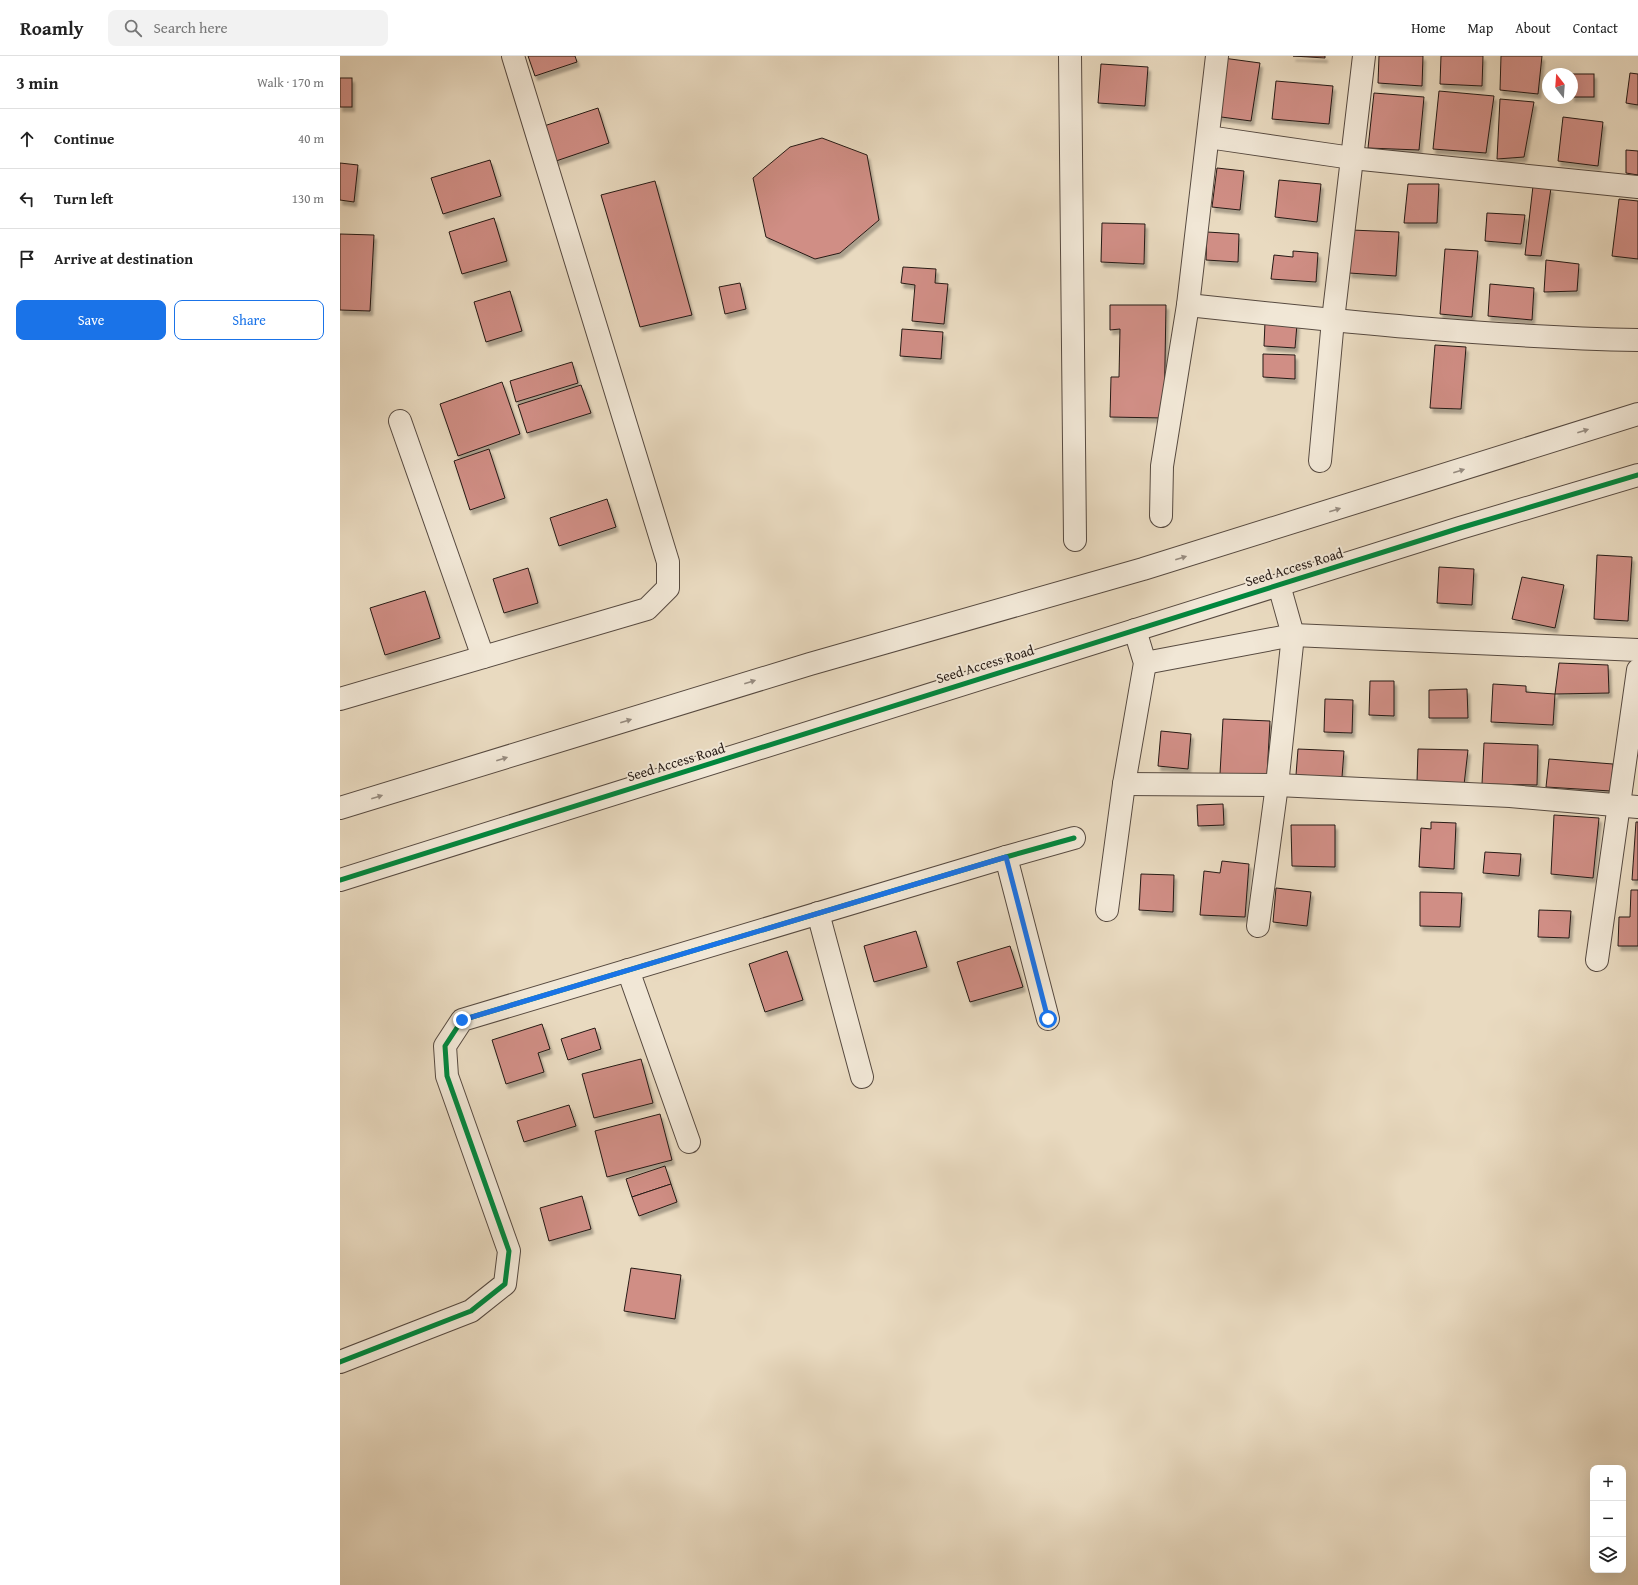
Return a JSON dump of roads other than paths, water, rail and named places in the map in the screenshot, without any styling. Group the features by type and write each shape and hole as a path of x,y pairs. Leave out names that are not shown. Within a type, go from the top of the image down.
{"street":[{"path":"340,699 647,609 668,588 668,562 513,56"},
{"path":"1070,56 1075,540"},
{"path":"1161,516 1162,466 1188,305 1217,56"},
{"path":"1320,461 1333,320 1364,56"},
{"path":"1208,137 1352,158 1638,187"},
{"path":"1188,305 1333,320 1573,339 1638,340"},
{"path":"340,808 810,664 1143,569 1638,414"},
{"path":"400,421 483,657"},
{"name":"Seed Access Road","path":"340,880 1460,528 1638,475"},
{"path":"1258,926 1277,785 1293,634 1279,585"},
{"path":"1107,910 1124,784 1145,663 1135,630"},
{"path":"1145,663 1293,634 1638,650"},
{"path":"1597,960 1628,807 1638,670"},
{"path":"1124,784 1277,785 1510,796 1628,807"},
{"path":"340,1362 472,1311 505,1284 509,1251 446,1076 445,1046 462,1020 1074,838"},
{"path":"1006,857 1048,1019"},
{"path":"818,913 862,1077"},
{"path":"628,970 689,1142"}]}
